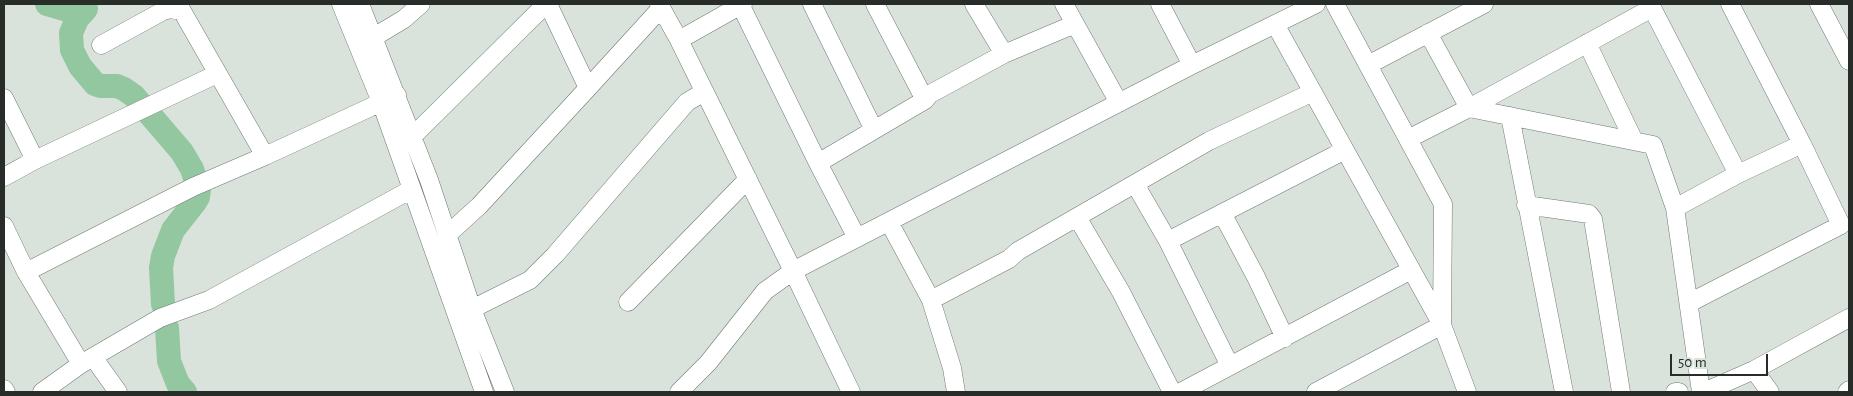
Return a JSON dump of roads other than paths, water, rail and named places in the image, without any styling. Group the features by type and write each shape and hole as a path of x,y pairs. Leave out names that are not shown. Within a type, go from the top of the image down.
{"street":[{"path":"341,4 389,99 413,136 472,309 505,392"},
{"path":"360,4 374,37 412,189 484,392"},
{"path":"374,37 404,19 421,4"},
{"path":"413,136 547,4 588,88"},
{"path":"679,40 741,4 818,163 857,238"},
{"path":"812,4 874,130"},
{"path":"875,4 925,100"},
{"path":"974,4 1004,54"},
{"path":"1064,4 1119,103"},
{"path":"1160,4 1192,65"},
{"path":"679,392 708,363 765,292 793,271 1192,65 1316,4"},
{"path":"1336,4 1443,204 1442,325"},
{"path":"1368,65 1484,4"},
{"path":"1689,303 1841,225 1802,144 1730,4"},
{"path":"1819,4 1849,61"},
{"path":"447,235 479,206 588,88 660,6 679,40 748,179 851,392"},
{"path":"1408,139 1469,108 1651,6 1738,174"},
{"path":"101,45 163,11 170,9 182,11 199,44 265,156"},
{"path":"818,163 925,100 930,94 1004,54 1075,24"},
{"path":"1275,24 1442,325 1467,392"},
{"path":"1428,33 1469,108"},
{"path":"1587,43 1634,141"},
{"path":"4,177 35,160 217,74"},
{"path":"472,309 530,280 555,256 687,102 704,92"},
{"path":"931,300 1009,259 1018,251 1209,141 1313,92"},
{"path":"4,98 35,160"},
{"path":"26,272 199,184 389,99"},
{"path":"1469,108 1653,145 1675,208 1703,392 1754,370 1849,318"},
{"path":"1510,116 1564,392"},
{"path":"1675,208 1738,174 1802,144"},
{"path":"1168,241 1345,150"},
{"path":"628,302 748,179"},
{"path":"1135,184 1168,241 1230,366"},
{"path":"42,392 87,361 160,318 209,300 412,189"},
{"path":"1526,205 1589,214 1593,219 1621,392"},
{"path":"1222,213 1256,277 1285,338"},
{"path":"1077,218 1121,292 1172,392"},
{"path":"889,222 931,300 952,368 956,392"},
{"path":"4,226 26,272 87,361 118,392"},
{"path":"1181,392 1411,270"},
{"path":"1316,392 1442,325"},
{"path":"1754,370 1770,392"},
{"path":"4,388 6,392"},
{"path":"1675,392 1680,392"}],"waterway":[{"path":"47,4 81,14"},
{"path":"86,9 77,19 71,33 72,50 80,66 95,84 117,86 134,96 182,152 192,169 199,190 195,202 173,230 163,256 161,268 163,304"},
{"path":"167,328 169,361 178,384 185,392"}]}
